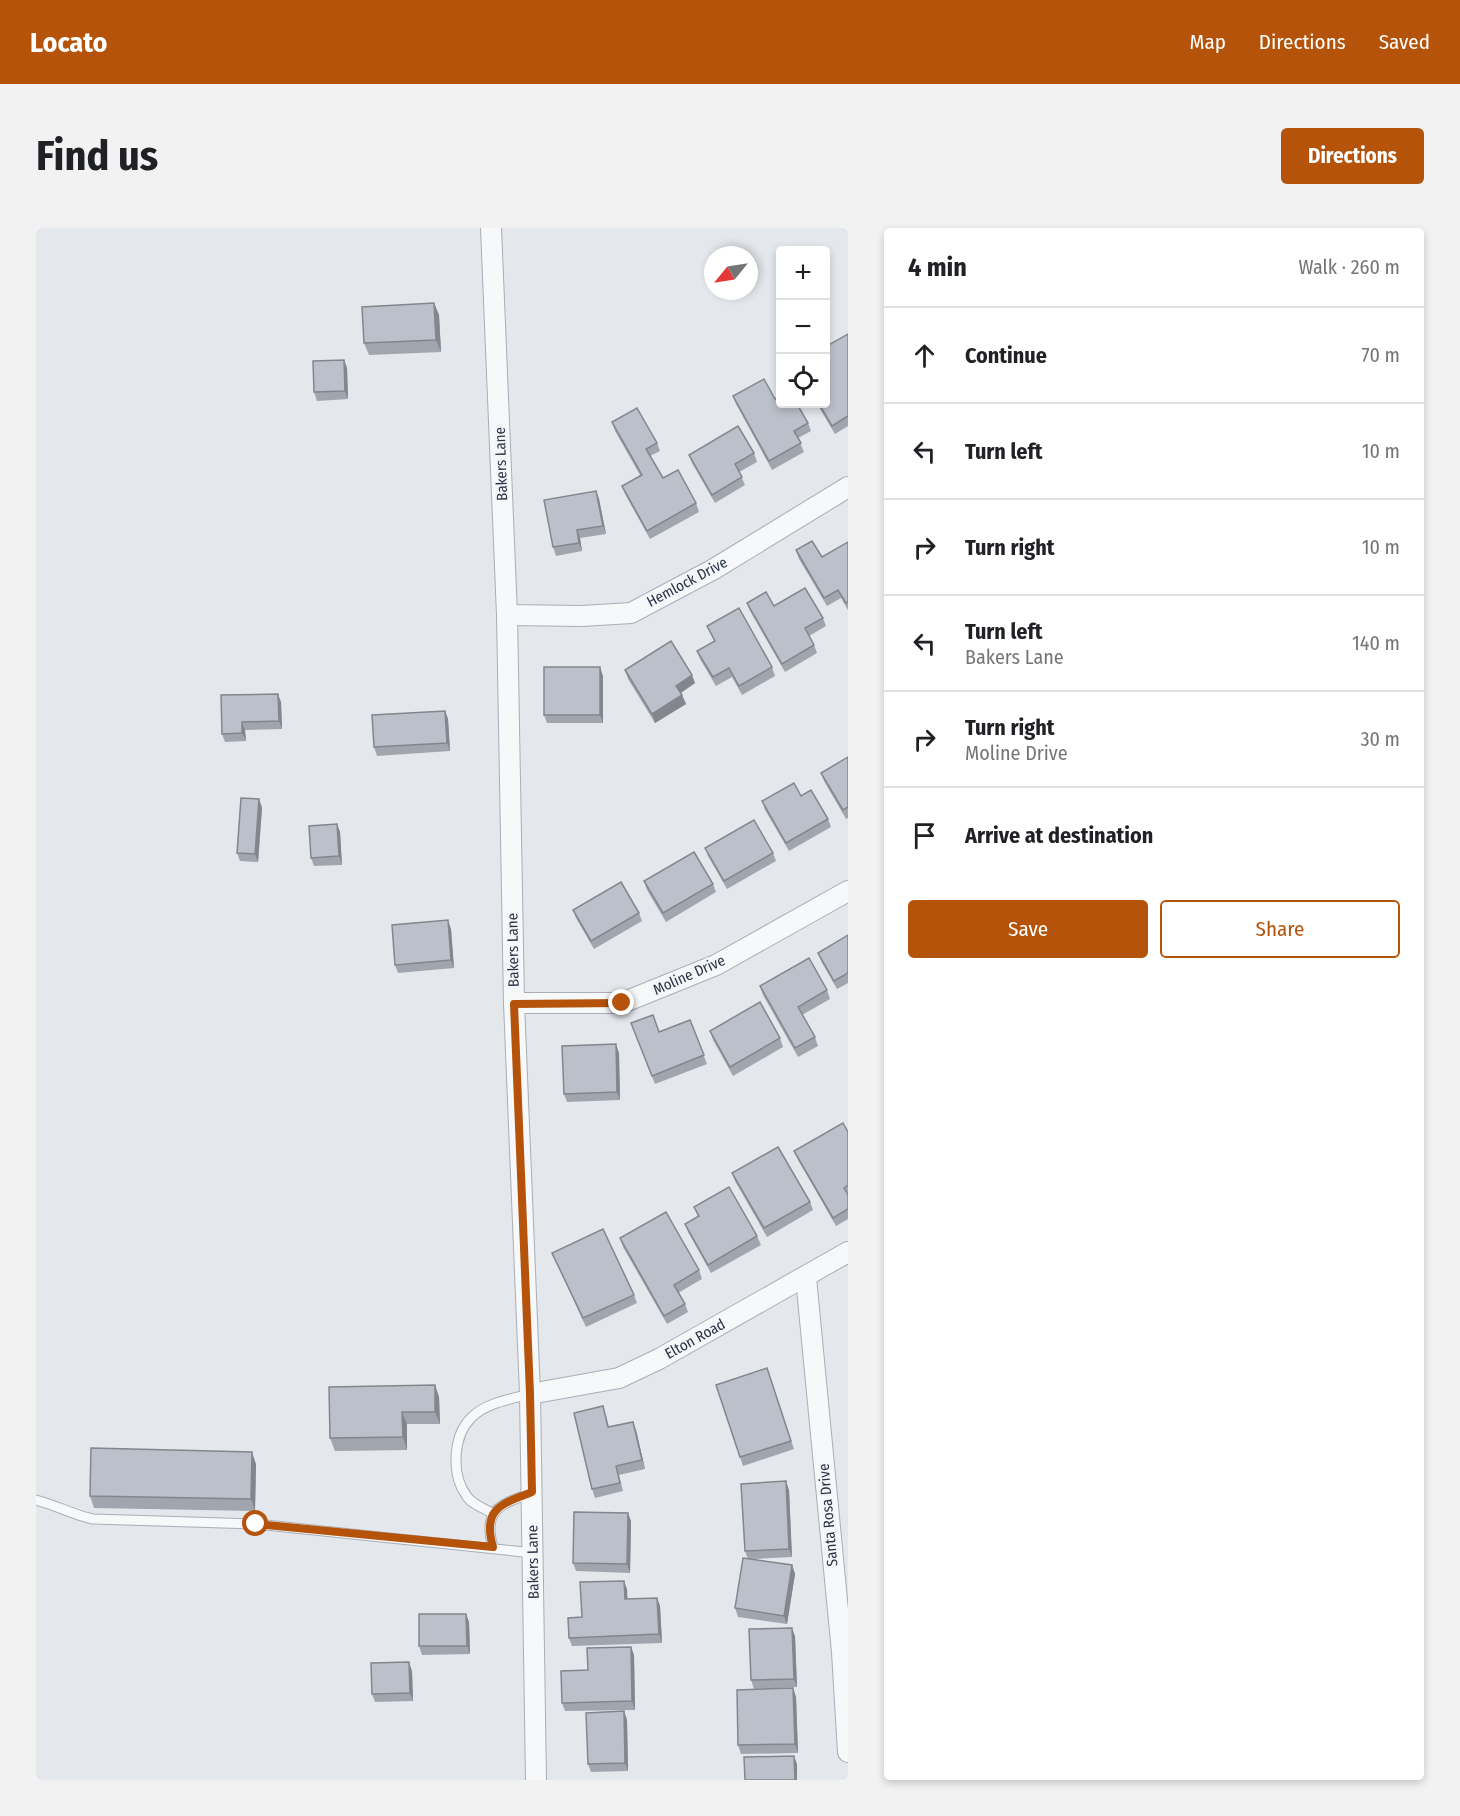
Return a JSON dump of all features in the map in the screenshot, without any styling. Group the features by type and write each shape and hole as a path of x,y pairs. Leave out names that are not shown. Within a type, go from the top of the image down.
{"street":[{"name":"Bakers Lane","path":"491,228 507,615 514,1004 530,1394 536,1780"},
{"name":"Hemlock Drive","path":"507,615 582,616 631,613 714,569 848,487"},
{"name":"Moline Drive","path":"514,1004 622,1003 716,965 848,891"},
{"name":"Elton Road","path":"530,1394 619,1378 806,1278 848,1252"},
{"name":"Santa Rosa Drive","path":"806,1278 845,1652 848,1752"}],"lane":[{"path":"492,1513 466,1497 459,1482 456,1454 461,1430 472,1416 489,1406 530,1394"},
{"path":"493,1547 488,1530 492,1513 505,1502 532,1492"},
{"path":"36,1500 73,1515 93,1519 256,1524 493,1547 533,1553"}],"building":[{"path":"434,303 436,340 364,343 362,307"},
{"path":"848,334 848,416 832,426 821,408 830,408 830,344"},
{"path":"344,360 345,391 314,392 313,361"},
{"path":"764,379 776,398 776,408 799,408 808,423 794,431 801,443 769,461 733,396"},
{"path":"637,408 657,443 646,449 663,478 678,470 696,503 647,531 622,486 642,475 612,422"},
{"path":"738,426 754,453 735,464 742,477 712,495 689,455"},
{"path":"596,491 603,526 577,530 579,543 553,547 544,500"},
{"path":"812,541 822,557 848,542 848,602 846,603 838,590 824,598 796,550"},
{"path":"805,588 823,618 805,628 814,645 782,664 747,603 766,592 774,606"},
{"path":"739,608 772,667 739,686 729,668 713,677 697,651 715,641 707,626"},
{"path":"671,641 692,675 676,686 682,695 652,714 625,670"},
{"path":"544,667 600,667 600,715 544,715"},
{"path":"278,694 279,721 242,722 242,733 222,734 221,695"},
{"path":"445,711 447,743 374,747 372,715"},
{"path":"848,757 848,807 843,810 821,773"},
{"path":"794,783 801,796 811,790 828,819 786,843 762,801"},
{"path":"241,798 259,799 255,854 237,853"},
{"path":"754,820 773,853 724,881 705,848"},
{"path":"337,824 339,856 311,858 309,826"},
{"path":"694,852 713,884 663,913 644,881"},
{"path":"621,882 639,913 591,941 573,910"},
{"path":"448,920 451,960 395,965 392,925"},
{"path":"848,935 848,973 834,981 818,953"},
{"path":"809,958 827,990 798,1007 815,1037 795,1048 760,986"},
{"path":"760,1002 780,1038 730,1067 710,1031"},
{"path":"653,1015 659,1032 690,1020 704,1055 652,1076 631,1023"},
{"path":"616,1044 617,1092 564,1094 562,1046"},
{"path":"843,1123 848,1132 848,1185 844,1188 848,1195 848,1209 833,1218 794,1151"},
{"path":"778,1147 810,1202 764,1228 732,1173"},
{"path":"729,1187 757,1236 708,1265 685,1224 699,1216 694,1207"},
{"path":"666,1212 699,1270 674,1285 685,1304 664,1316 620,1238"},
{"path":"603,1229 634,1295 583,1318 552,1253"},
{"path":"767,1368 791,1441 740,1457 716,1385"},
{"path":"435,1385 435,1412 402,1412 403,1437 330,1438 329,1387"},
{"path":"603,1406 608,1427 633,1422 642,1460 616,1466 620,1483 592,1489 574,1413"},
{"path":"91,1448 252,1452 251,1499 90,1496"},
{"path":"786,1481 789,1549 745,1551 741,1484"},
{"path":"574,1512 628,1513 627,1564 573,1563"},
{"path":"743,1558 792,1565 784,1616 735,1608"},
{"path":"624,1581 625,1599 657,1598 659,1634 569,1638 568,1618 582,1617 580,1582"},
{"path":"419,1614 466,1614 467,1646 419,1646"},
{"path":"792,1628 794,1679 751,1680 749,1629"},
{"path":"631,1647 632,1701 562,1703 561,1671 588,1670 587,1648"},
{"path":"409,1662 410,1693 372,1694 371,1663"},
{"path":"793,1688 795,1744 738,1745 737,1690"},
{"path":"624,1711 625,1763 588,1764 586,1713"},
{"path":"794,1756 795,1780 745,1780 744,1757"}],"route":[{"path":"256,1524 493,1547 488,1530 492,1513 505,1502 532,1492 514,1004 622,1003"}]}
